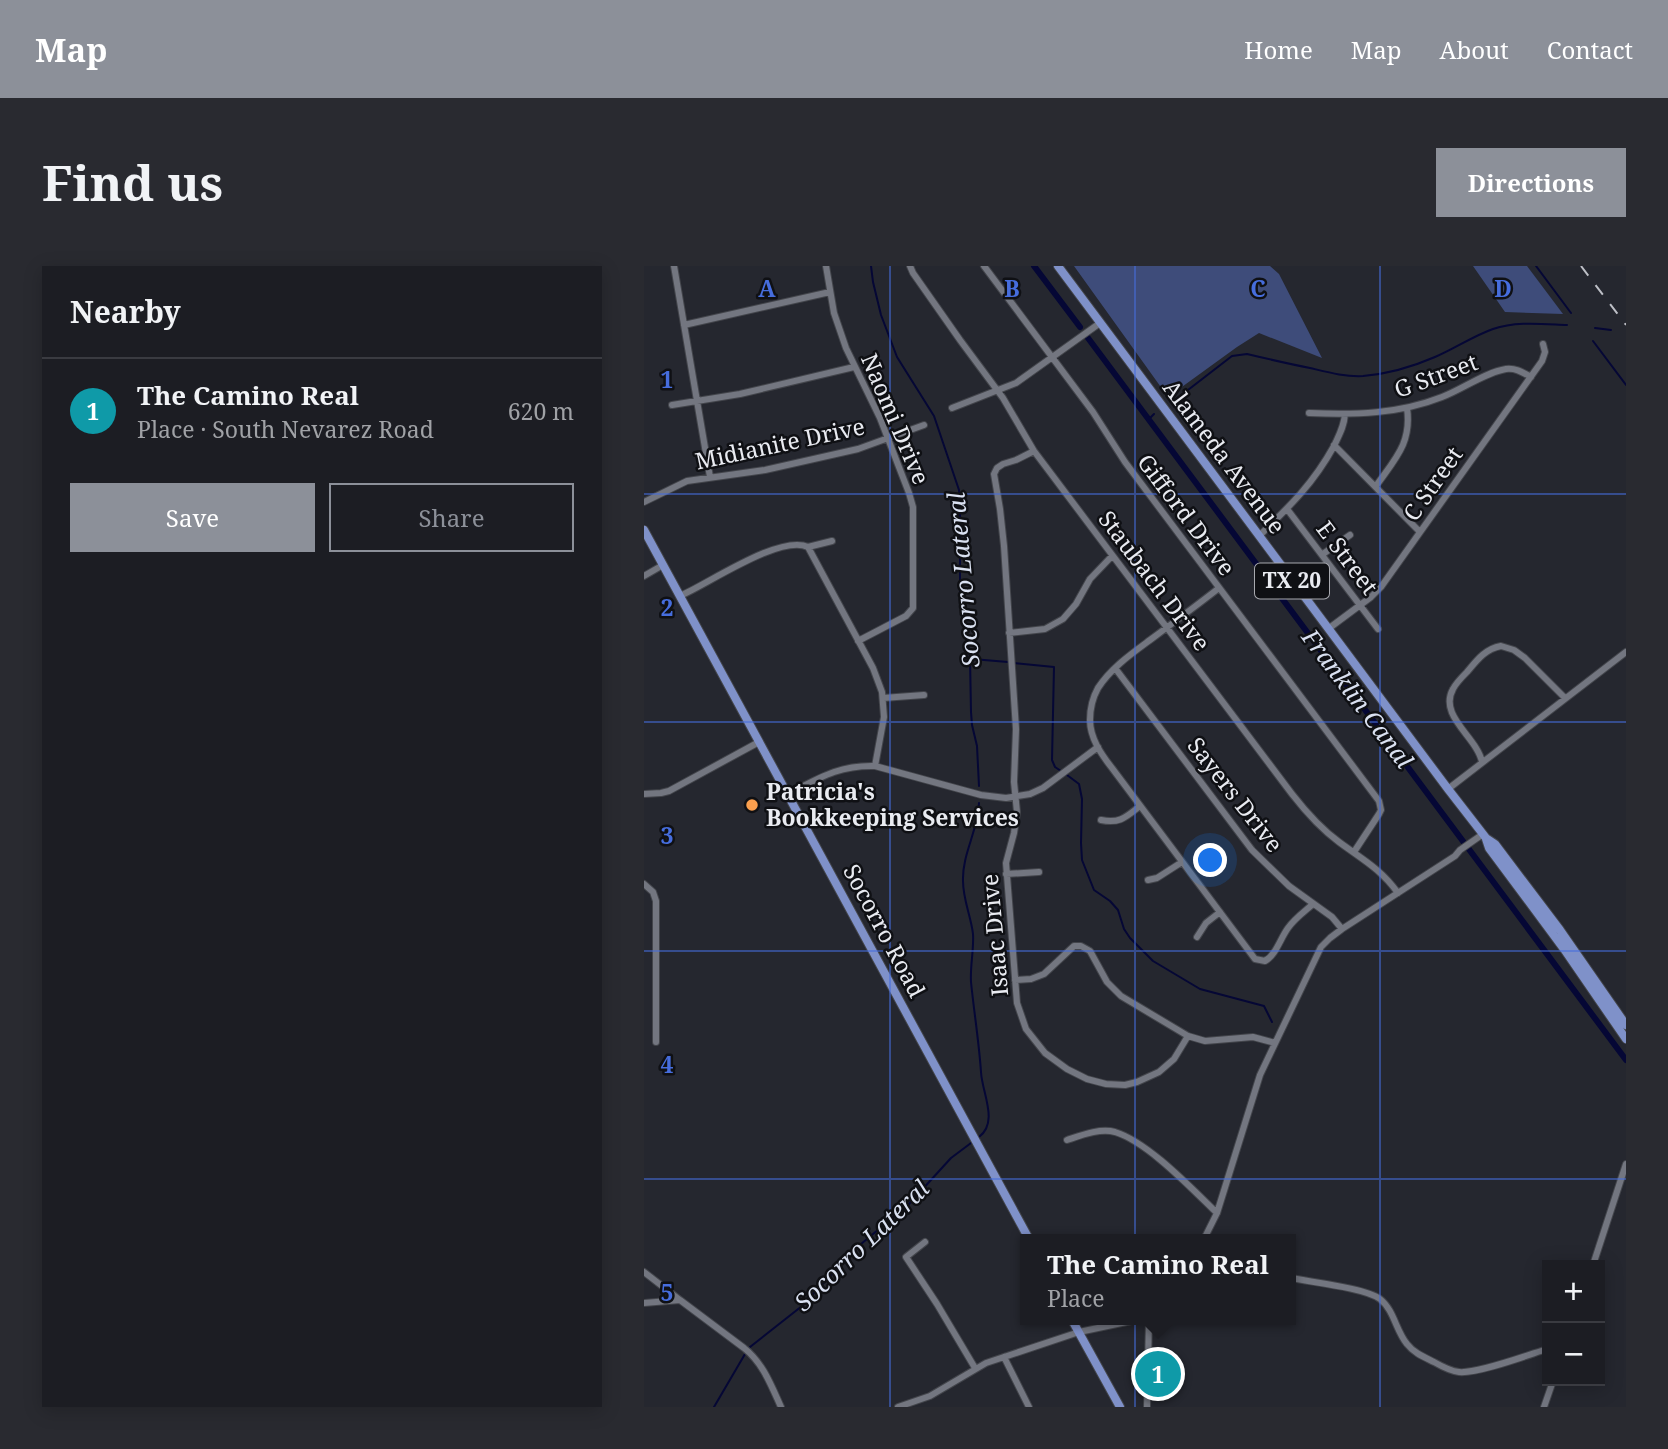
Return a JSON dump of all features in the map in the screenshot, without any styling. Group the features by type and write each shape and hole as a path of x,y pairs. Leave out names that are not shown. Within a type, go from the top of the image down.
{"main road":[{"name":"Alameda Avenue","path":"1058,266 1448,789 1626,1039"},
{"name":"Socorro Road","path":"644,530 1026,1234"},
{"name":"Alameda Avenue","path":"1482,837 1495,844 1560,930 1626,1025"},
{"path":"1075,1325 1120,1407"}],"street":[{"path":"674,266 710,477"},
{"name":"Naomi Drive","path":"827,266 838,325 854,367 888,438 913,507 914,605 906,616 858,641"},
{"name":"Staubach Drive","path":"910,266 998,391 1034,451 1312,819 1383,875 1398,893"},
{"name":"Gifford Drive","path":"984,266 1098,420 1125,462 1379,801 1381,810 1354,852"},
{"path":"684,325 830,292"},
{"path":"952,408 1016,383 1100,323"},
{"name":"C Street","path":"1328,629 1381,587 1531,377 1544,356 1544,344"},
{"path":"672,405 740,394 854,367"},
{"name":"G Street","path":"1310,413 1380,413 1407,408 1443,397 1508,369 1531,377"},
{"path":"1376,486 1404,446 1409,424 1407,408"},
{"path":"1259,536 1316,477 1343,426 1345,414"},
{"name":"Midianite Drive","path":"644,502 687,481 765,470 858,449 924,425"},
{"path":"1334,445 1420,532"},
{"name":"Isaac Drive","path":"1034,451 999,466 994,474 1000,509 1016,729 1014,782 1017,821 1006,863 1006,874 1017,1003 1027,1029 1040,1048 1054,1061 1087,1079 1106,1084 1125,1085 1159,1072 1174,1059 1188,1036"},
{"name":"E Street","path":"1287,509 1378,629"},
{"path":"1323,554 1350,535"},
{"path":"680,596 764,553 798,544 808,547 832,541"},
{"path":"808,547 873,668 883,698 884,717 876,766"},
{"path":"1009,633 1045,629 1063,620 1090,579 1112,556"},
{"path":"644,576 663,565"},
{"path":"1219,588 1115,668 1099,687 1091,710 1092,736 1104,758 1251,955 1263,961 1272,957 1295,920 1313,904"},
{"path":"1482,762 1480,752 1453,716 1449,704 1454,687 1486,652 1501,646 1519,653 1565,698"},
{"path":"1448,789 1626,652"},
{"name":"Sayers Drive","path":"1115,668 1252,850 1289,886 1332,917 1342,929"},
{"path":"883,698 924,695"},
{"path":"644,794 669,791 759,742"},
{"path":"788,794 832,772 853,766 876,766 981,795 993,797 1030,794 1043,788 1098,747"},
{"path":"1101,820 1116,822 1140,806"},
{"path":"1206,1234 1217,1213 1256,1085 1317,953 1342,929 1482,837"},
{"path":"1148,880 1157,878 1182,862"},
{"path":"1006,874 1039,872"},
{"path":"644,884 653,892 656,901 656,1042"},
{"path":"1197,937 1206,922 1220,912"},
{"path":"1015,980 1031,979 1044,974 1078,945 1086,947 1093,955 1107,982 1121,996 1188,1036 1212,1042 1253,1037 1275,1043"},
{"path":"1067,1140 1097,1132 1115,1132 1145,1148 1217,1213"},
{"path":"1595,1260 1626,1164"},
{"path":"925,1242 906,1257 975,1368"},
{"path":"644,1272 754,1357 769,1380 781,1407"},
{"path":"1296,1279 1365,1292 1377,1297 1389,1310 1402,1338 1411,1348 1424,1357 1458,1372 1492,1366 1542,1351"},
{"path":"644,1303 680,1300"},
{"path":"903,1406 930,1396 975,1368 1079,1332 1112,1325"},
{"path":"1147,1407 1149,1325"},
{"path":"1004,1357 1029,1407"},
{"path":"1544,1407 1551,1386"}],"shaded area":[{"path":"1074,266 1270,266 1279,274 1322,358 1259,333 1168,397"},
{"path":"1473,266 1527,266 1563,314 1505,312"}],"waterway":[{"name":"Socorro Lateral","path":"871,266 881,315 897,357 934,416 959,490 960,599 970,657 971,712 977,746 979,786"},
{"name":"Franklin Canal","path":"1034,266 1080,327"},
{"path":"1536,266 1571,313"},
{"path":"1175,400 1232,356 1247,354 1336,374 1363,376 1417,364 1502,326 1567,325"},
{"path":"1595,328 1611,330"},
{"name":"Franklin Canal","path":"1088,338 1626,1060"},
{"path":"1593,341 1626,385"},
{"path":"1149,419 1154,414"},
{"path":"972,659 1008,662"},
{"path":"1014,663 1054,667 1052,760 1055,767 1061,771"},
{"path":"1067,775 1079,784 1082,799 1082,860 1094,890 1118,910 1130,938 1153,961 1200,989 1264,1006 1272,1022"},
{"name":"Socorro Lateral","path":"979,803 963,871 964,895 973,934 971,982 982,1080 989,1115 985,1131 979,1137"},
{"name":"Socorro Lateral","path":"750,1347 802,1306 855,1249 909,1204 951,1158 971,1143"},
{"path":"714,1407 745,1354"}],"railway":[{"path":"1581,266 1626,325"}],"place":[{"name":"Patricia's Bookkeeping Services","path":"752,805"},
{"name":"The Camino Real","path":"1158,1374"}]}
